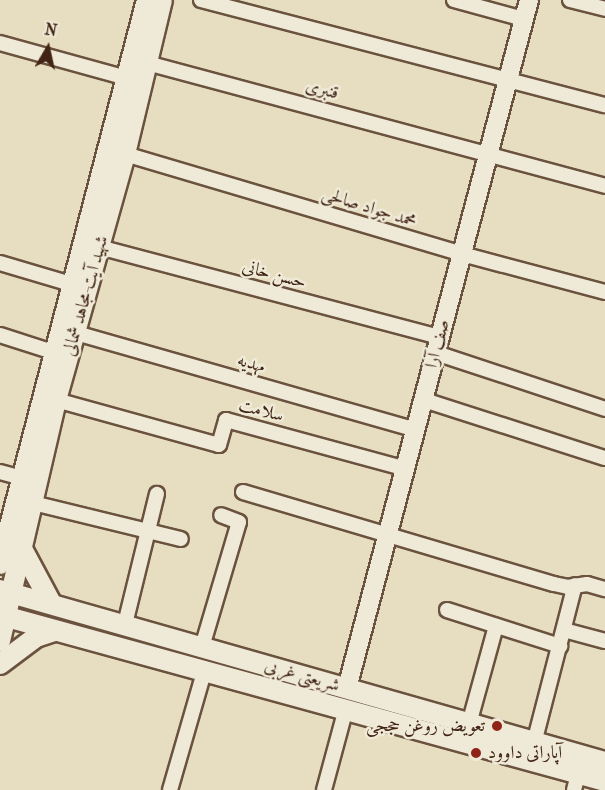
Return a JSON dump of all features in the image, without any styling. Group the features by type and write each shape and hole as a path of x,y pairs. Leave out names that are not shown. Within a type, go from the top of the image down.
{"main road":[{"name":"شهید آیت-مجاهد شمالی","path":"0,641 22,478 53,352 147,0"},
{"name":"شهید آیت-مجاهد شمالی","path":"0,564 13,536 33,503 56,400 125,154 162,0"},
{"path":"13,536 51,603"},
{"name":"شریعتی غربی","path":"6,591 605,762"},
{"name":"شریعتی غربی","path":"3,616 345,712 576,782 605,781"},
{"path":"0,664 36,637 55,631"}],"street":[{"path":"201,0 605,105"},
{"path":"454,0 524,19"},
{"name":"صف آرا","path":"347,688 529,0"},
{"path":"570,0 605,9"},
{"path":"0,43 127,78"},
{"name":"قنبری","path":"147,63 605,186"},
{"name":"محمد جواد صالحی","path":"125,154 462,254 605,292"},
{"name":"حسن خانی","path":"99,247 438,345 605,409"},
{"path":"0,263 71,284"},
{"name":"مهدیه","path":"76,333 416,430"},
{"path":"0,335 53,352"},
{"name":"سلامت","path":"56,400 219,445 226,420 406,469"},
{"path":"424,400 605,458"},
{"path":"0,472 22,478"},
{"path":"243,492 554,584 605,589"},
{"path":"125,624 157,494"},
{"path":"33,503 182,539"},
{"path":"202,647 239,522 221,515"},
{"path":"534,742 575,585"},
{"path":"447,610 560,646"},
{"path":"469,724 496,626"},
{"path":"564,630 605,641"},
{"path":"170,790 204,672"},
{"path":"324,790 345,712"}],"place":[{"name":"تعویض روغن حججی","path":"497,726"},
{"name":"آپاراتی داوود","path":"476,753"}]}
